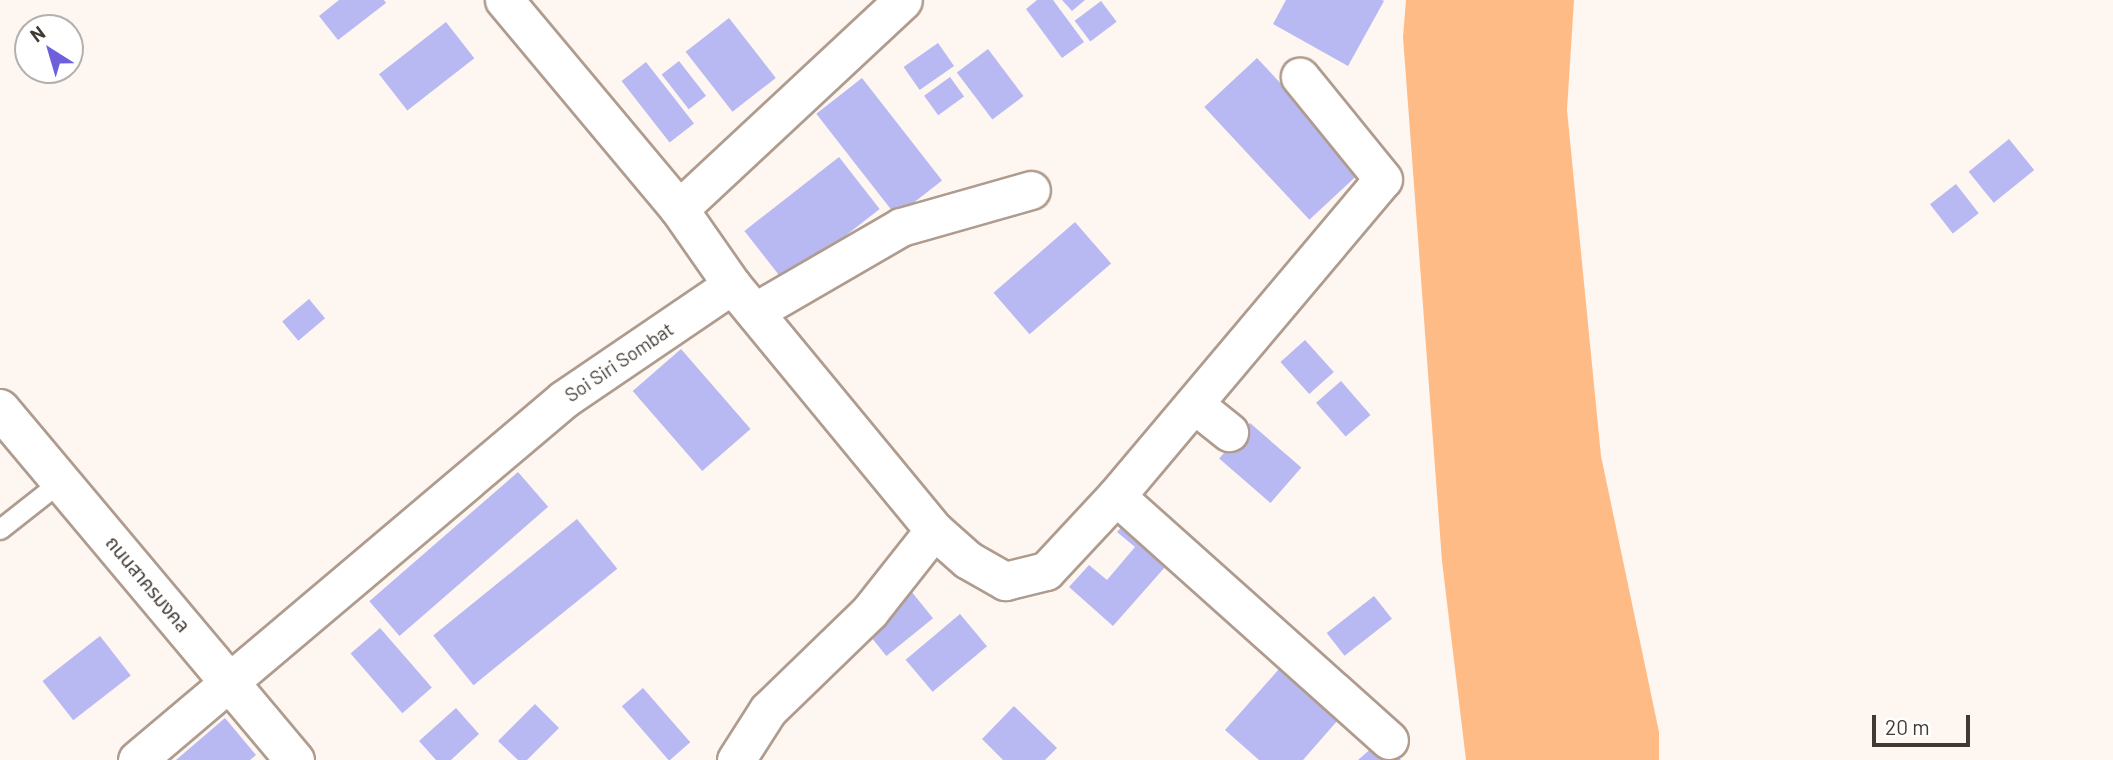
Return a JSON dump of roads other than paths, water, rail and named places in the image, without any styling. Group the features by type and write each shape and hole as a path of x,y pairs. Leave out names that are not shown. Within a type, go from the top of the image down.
{"street":[{"path":"504,0 679,209 744,298 934,530 968,560 1005,581 1046,570 1116,496 1383,179 1300,77"},
{"path":"679,209 903,0"},
{"name":"Soi Siri Sombat","path":"137,760 232,683 564,399 744,298 901,227 1031,190"},
{"path":"1194,404 1229,432"},
{"name":"ถนนสาครมงคล","path":"0,409 295,760"},
{"path":"1116,496 1389,740"},
{"path":"736,760 768,710 870,611 934,530"}],"lane":[{"path":"0,528 61,481"}]}
